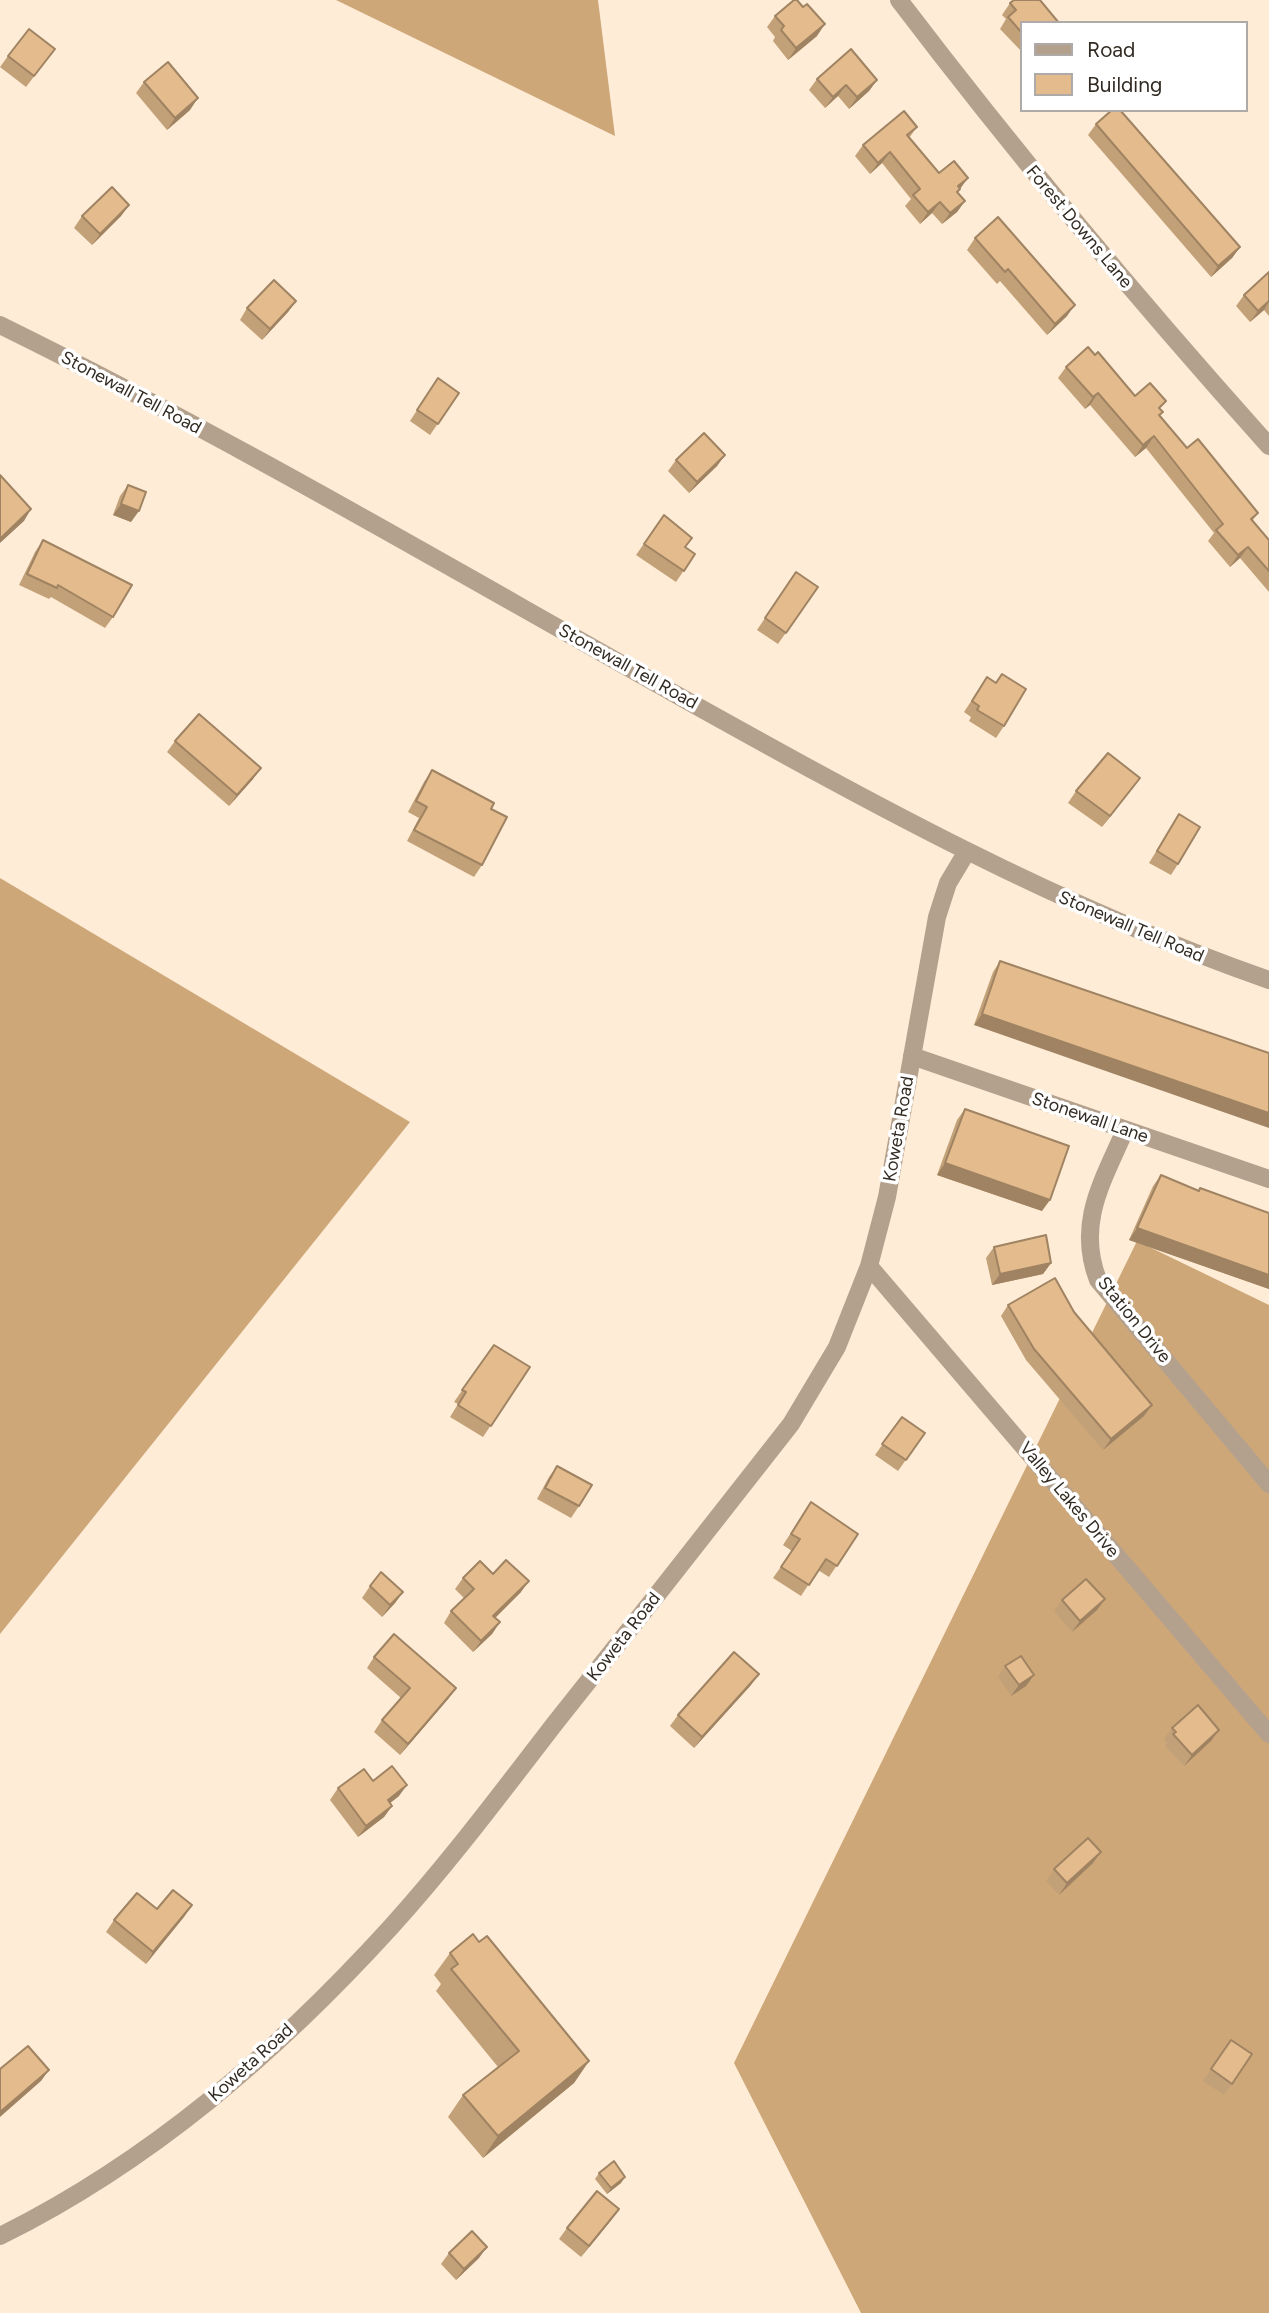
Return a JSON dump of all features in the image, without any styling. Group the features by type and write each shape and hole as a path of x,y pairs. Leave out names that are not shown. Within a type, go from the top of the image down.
{"street":[{"name":"Forest Downs Lane","path":"899,0 984,111 1161,325 1269,446"},
{"name":"Stonewall Tell Road","path":"0,325 289,477 853,794 966,853 1085,909 1269,980"},
{"name":"Koweta Road","path":"0,2236 60,2206 114,2172 184,2122 322,2000 391,1927 453,1854 791,1424 837,1347 869,1266 887,1197 937,917 948,883 966,853"},
{"name":"Stonewall Lane","path":"912,1056 1269,1179"},
{"name":"Station Drive","path":"1125,1129 1096,1198 1087,1235 1090,1258 1098,1280 1269,1483"},
{"name":"Valley Lakes Drive","path":"869,1266 1269,1734"}],"shaded area":[{"path":"336,0 598,0 615,136"},
{"path":"0,878 410,1122 0,1634"},
{"path":"1137,1241 1269,1305 1269,2313 861,2313 734,2063"}],"building":[{"path":"794,0 803,7 807,4 825,24 796,48 781,30 784,26 775,16"},
{"path":"1014,0 1040,0 1057,21 1020,21 1020,31 1008,17 1016,10 1010,3"},
{"path":"29,29 55,49 34,76 8,56"},
{"path":"851,49 877,80 857,97 846,85 833,97 817,79"},
{"path":"168,62 198,98 175,118 144,82"},
{"path":"904,111 917,127 907,135 939,173 954,161 968,178 958,186 960,189 957,192 965,201 950,213 940,202 928,212 913,195 920,189 890,152 878,163 863,145"},
{"path":"1110,112 1122,112 1240,247 1218,266 1096,124"},
{"path":"112,187 129,205 100,234 82,216"},
{"path":"998,217 1075,305 1055,324 1008,269 1005,272 975,238"},
{"path":"1269,272 1269,301 1258,311 1244,295"},
{"path":"274,280 296,301 270,329 247,308"},
{"path":"1088,347 1095,355 1098,352 1135,396 1150,383 1166,401 1159,408 1163,412 1159,415 1187,448 1198,439 1258,513 1251,519 1269,540 1269,571 1248,547 1238,555 1216,530 1223,524 1154,436 1143,445 1098,393 1093,397 1066,367"},
{"path":"438,378 459,393 438,424 417,410"},
{"path":"704,433 725,455 697,482 676,460"},
{"path":"0,475 31,509 0,539"},
{"path":"128,485 146,492 139,511 121,504"},
{"path":"664,515 692,538 685,547 695,554 684,571 644,544"},
{"path":"43,540 132,585 113,617 58,585 57,588 27,574"},
{"path":"796,572 818,587 786,633 765,618"},
{"path":"1002,674 1026,689 1004,726 977,710 979,706 972,701 987,677 996,683"},
{"path":"199,714 261,768 237,795 175,741"},
{"path":"1108,753 1140,778 1110,816 1076,791"},
{"path":"432,770 494,803 491,809 507,817 482,865 414,830 427,807 416,801"},
{"path":"1179,814 1200,827 1178,864 1157,851"},
{"path":"1000,961 1269,1053 1269,1113 982,1014"},
{"path":"965,1109 1069,1146 1050,1200 945,1163"},
{"path":"1161,1175 1199,1191 1200,1188 1269,1213 1269,1275 1137,1228"},
{"path":"1046,1235 1051,1263 1000,1274 994,1247"},
{"path":"1055,1278 1074,1312 1152,1405 1111,1439 1034,1349 1008,1305"},
{"path":"494,1345 530,1367 491,1426 458,1405 466,1392 462,1390"},
{"path":"902,1417 925,1433 906,1460 882,1444"},
{"path":"557,1466 592,1485 579,1506 545,1488"},
{"path":"811,1502 858,1534 837,1566 826,1559 809,1585 781,1567 800,1539 791,1534"},
{"path":"506,1560 529,1581 493,1616 500,1622 481,1641 451,1611 474,1589 463,1578 480,1561 493,1574"},
{"path":"381,1572 403,1592 390,1605 370,1586"},
{"path":"1086,1579 1105,1599 1080,1621 1062,1600"},
{"path":"394,1634 456,1688 408,1744 382,1720 410,1688 374,1657"},
{"path":"734,1652 759,1674 702,1737 678,1715"},
{"path":"1021,1656 1034,1675 1019,1685 1005,1666"},
{"path":"1198,1705 1219,1730 1192,1755 1173,1734 1176,1732 1172,1728"},
{"path":"392,1766 407,1785 388,1800 392,1806 366,1826 338,1788 364,1769 373,1781"},
{"path":"1088,1838 1101,1852 1067,1883 1054,1869"},
{"path":"173,1890 192,1905 153,1952 114,1920 137,1893 157,1909"},
{"path":"473,1934 479,1942 487,1936 589,2061 498,2136 463,2095 519,2051 451,1969 458,1964 450,1953"},
{"path":"1231,2040 1252,2054 1232,2084 1211,2069"},
{"path":"28,2046 49,2070 0,2112 0,2069"},
{"path":"614,2161 625,2177 611,2188 599,2173"},
{"path":"597,2191 619,2209 589,2246 567,2228"},
{"path":"472,2231 487,2247 464,2269 449,2253"}]}
